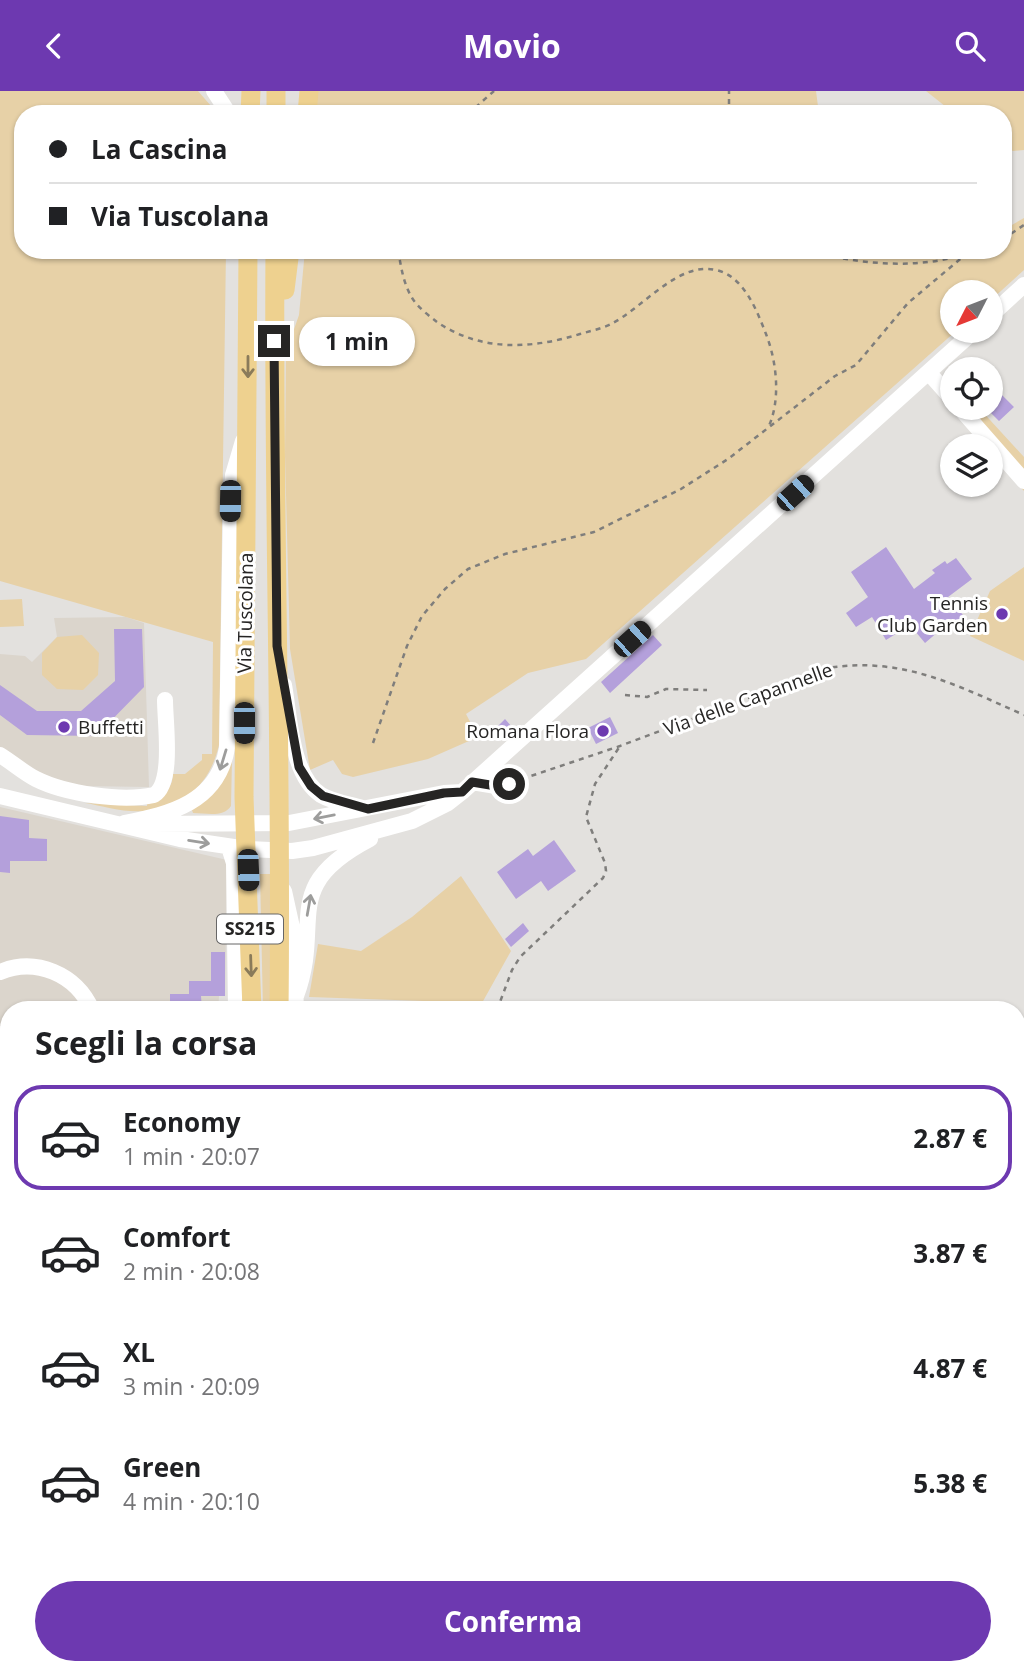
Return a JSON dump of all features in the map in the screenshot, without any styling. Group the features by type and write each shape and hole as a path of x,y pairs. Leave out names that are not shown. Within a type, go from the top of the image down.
{"main road":[{"name":"Via Tuscolana","path":"248,259 244,630 246,825 238,848 251,1001"},
{"name":"Via Tuscolana","path":"275,259 281,881 279,1001"},
{"path":"274,364 289,259"}],"street":[{"path":"1003,304 1024,285"},
{"path":"296,1001 305,963 309,900 318,879 330,865 354,849 448,803 961,343"},
{"path":"929,373 940,385"},
{"path":"971,420 1024,481"},
{"name":"Via Tuscolana","path":"122,823 163,815 188,805 214,782 224,762 227,747 232,485 248,425"},
{"path":"277,646 296,757 303,773 311,786 323,796 368,809"},
{"path":"0,755 35,779 57,788 97,795 154,795 163,787 166,771 165,700"},
{"path":"122,823 280,824 368,809 467,787 509,784"},
{"path":"0,796 180,839 280,851 313,848 412,821"},
{"path":"236,1001 234,869 238,848"},
{"name":"Via Tuscolana","path":"281,881 292,925 296,1001"},
{"path":"0,972 30,966 54,971 74,984 86,1001"}],"path":[{"path":"478,105 494,91"},
{"path":"400,259 403,277 412,299 430,317 453,333 483,342 521,347 552,343 610,324 687,270 715,269 729,275 742,287 770,344 776,412 766,431"},
{"path":"845,259 863,263 909,263 937,259"},
{"path":"373,743 407,646 422,616 445,589 468,569 505,554 569,539 606,526 681,489 728,459 835,376 856,365 908,303 960,259"},
{"name":"Via delle Capannelle","path":"509,784 620,746 828,668 853,664 912,670 1024,715"},
{"path":"625,695 647,697 666,689 707,690"},
{"path":"500,1001 520,957 603,879 605,863 589,829 587,809 595,784 620,746"}],"shaded area":[{"path":"0,91 198,91 210,105 14,105 14,259 226,259 219,745 209,771 194,791 172,804 144,811 85,803 147,806 147,800 168,789 173,774 185,774 202,760 202,754 212,754 213,642 0,581"},
{"path":"313,91 816,91 818,105 312,105"},
{"path":"926,91 1024,91 1024,150 1012,150 1012,105 944,105"},
{"path":"1024,218 1024,270 1003,289 1003,280 940,280 940,343 942,343 586,659 528,673 466,714 478,737 428,759 353,777 342,774 333,760 310,770 290,649 285,455 286,352 299,315 304,259 1012,259 1012,225"},
{"path":"962,420 990,420 1003,434 974,434"},
{"path":"1003,434 1024,457 1024,491 1003,467"},
{"name":"Tennis Club Garden","path":"1024,567 1024,661 970,636 990,591"},
{"path":"22,599 24,626 0,627 0,600"},
{"path":"126,617 144,623 149,787 82,786 37,775 0,752 0,654 25,656 32,662 57,637 54,618"},
{"path":"82,635 99,653 98,675 83,690 57,689 42,675 42,653 57,637"},
{"path":"232,759 231,806 219,813 193,813 192,810 200,804"},
{"path":"0,807 227,860 225,996 219,996 219,1001 0,1001"},
{"path":"260,874 271,874 270,1001 263,1001"},
{"path":"461,876 511,951 483,1001 309,997 318,944 361,951 412,917"}],"building":[{"path":"1003,396 1014,407 1003,417"},
{"path":"886,547 914,589 935,573 932,570 945,561 947,564 956,558 972,579 948,597 977,632 953,619 925,643 910,625 886,640 872,617 856,627 846,613 868,597 851,572"},
{"path":"114,629 142,629 144,687 96,736 27,735 0,715 0,685 37,711 81,711 115,681"},
{"path":"653,635 662,645 610,693 601,682"},
{"name":"Romana Flora","path":"610,717 618,733 596,744 588,728"},
{"path":"505,719 513,728 499,741 491,733"},
{"path":"0,816 29,820 29,838 47,839 47,861 10,861 10,873 0,872"},
{"path":"554,840 576,871 548,891 541,881 516,899 497,872 528,849 533,856"},
{"path":"523,923 529,931 511,947 505,939"},
{"path":"211,952 225,952 225,996 201,996 201,1001 170,1001 170,994 189,994 189,981 211,981"}],"place":[{"name":"Tennis Club Garden","path":"1002,614"},
{"name":"Buffetti","path":"64,727"},
{"name":"Romana Flora","path":"603,731"}],"route":[{"path":"274,341 277,646 299,767 311,786 323,796 368,809 444,793 462,792 472,782 496,786 509,784"}]}
